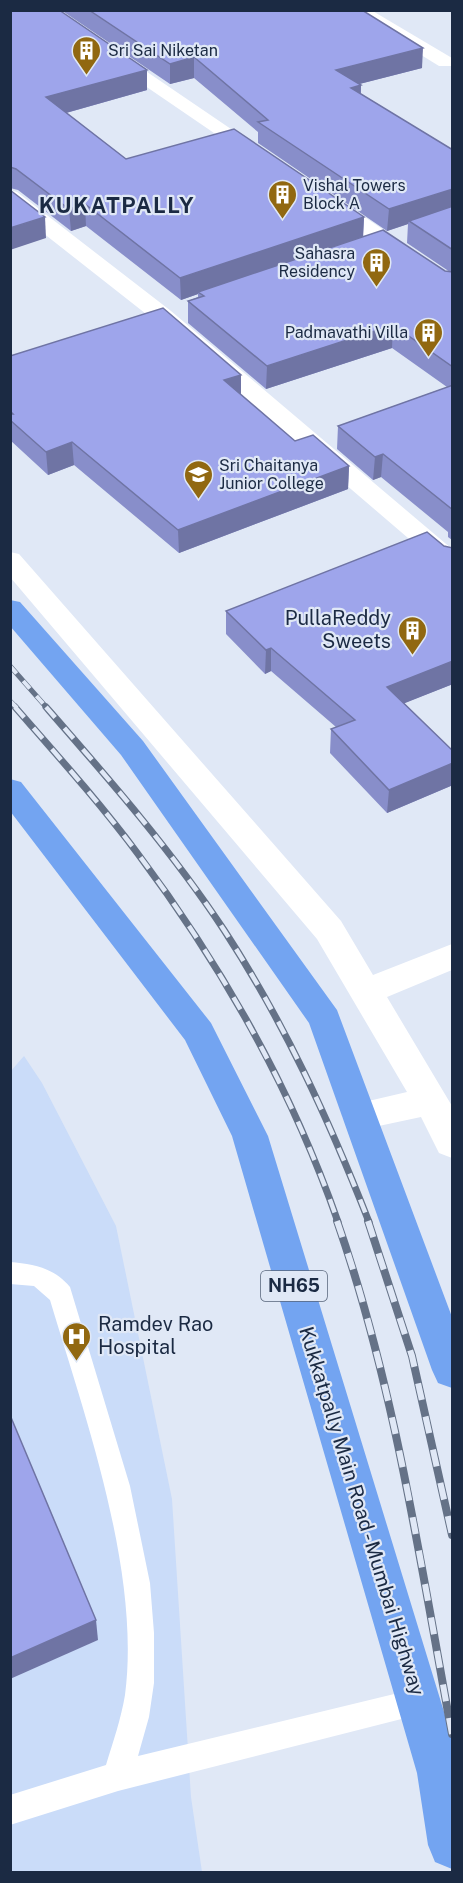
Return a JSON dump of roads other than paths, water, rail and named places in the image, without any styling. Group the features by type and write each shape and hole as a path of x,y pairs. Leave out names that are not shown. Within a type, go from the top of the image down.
{"highway":[{"path":"10,608 132,748 325,1019 453,1370"},
{"name":"Kukkatpally Main Road - Mumbai Highway","path":"10,789 199,1032 250,1136 440,1773 453,1845"}],"street":[{"path":"43,10 279,168"},
{"path":"357,10 446,62"},
{"path":"308,188 453,286"},
{"path":"10,196 163,316 453,562"},
{"path":"364,247 409,232"},
{"path":"10,560 330,930 453,1143"},
{"path":"366,992 453,956"},
{"path":"360,1116 430,1101"}],"lane":[{"path":"10,1273 31,1274 52,1281 61,1295 126,1515 140,1596 140,1685 118,1776"},
{"path":"10,1810 118,1776 419,1702"}],"railway":[{"path":"10,666 47,708"},
{"path":"10,701 17,708"},
{"path":"15,707 124,835 198,940 277,1077 320,1173 338,1222"},
{"path":"46,707 161,843 204,901 246,965 304,1072 369,1222"},
{"path":"337,1221 375,1347 390,1411 417,1540 452,1734"},
{"path":"368,1221 412,1356 452,1535"}],"place":[{"name":"Sri Sai Niketan","path":"87,76"},
{"name":"Vishal Towers Block A","path":"282,220"},
{"name":"Sahasra Residency","path":"376,288"},
{"name":"Padmavathi Villa","path":"429,358"},
{"name":"Sri Chaitanya Junior College","path":"198,500"},
{"name":"PullaReddy Sweets","path":"412,656"},
{"name":"Ramdev Rao Hospital","path":"77,1362"}],"district":[{"name":"KUKATPALLY","path":"117,205"}]}
